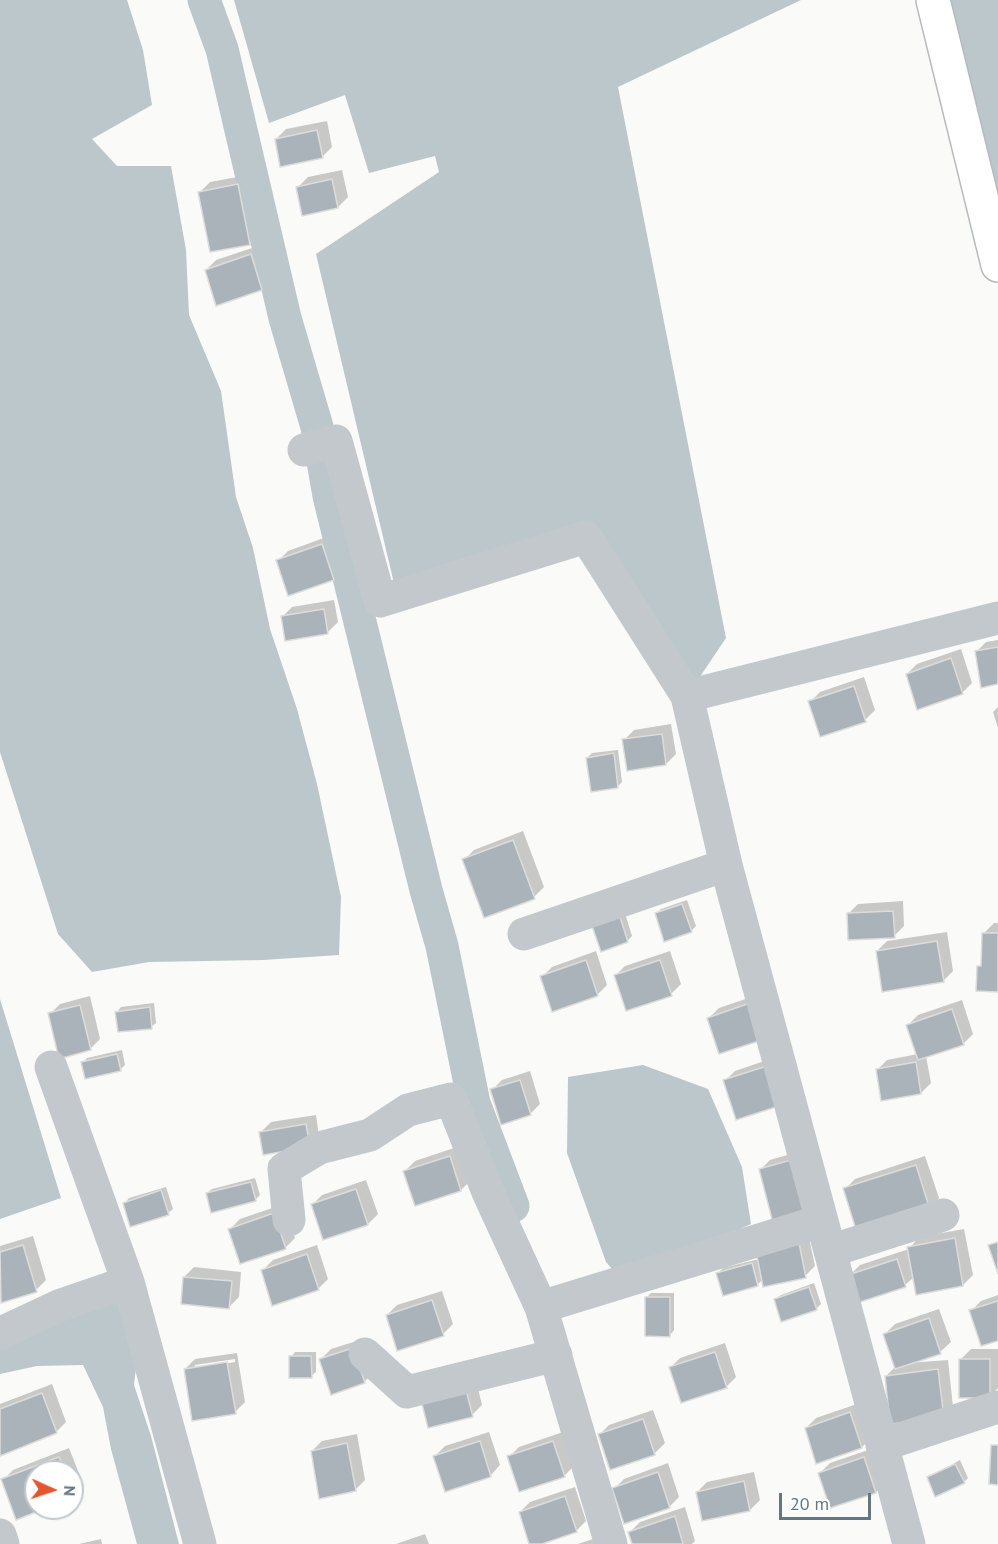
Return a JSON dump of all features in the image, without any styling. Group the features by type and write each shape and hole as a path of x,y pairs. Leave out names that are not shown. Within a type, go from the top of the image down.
{"main road":[{"path":"933,0 998,265"}],"street":[{"path":"304,450 336,441 380,601 586,537 687,696 726,865 909,1544"},
{"path":"687,696 998,618"},
{"path":"524,934 726,865"},
{"path":"51,1067 128,1282 200,1544"},
{"path":"289,1220 284,1169 319,1148 370,1135 408,1110 452,1100 488,1192 541,1307 611,1544"},
{"path":"541,1307 825,1236 944,1215"},
{"path":"1,1333 61,1305 128,1282"},
{"path":"365,1354 407,1392 556,1355"},
{"path":"882,1445 998,1407"},
{"path":"0,1535 3,1544"}],"shaded area":[{"path":"0,0 127,0 143,50 152,105 92,139 117,166 171,166 186,250 189,315 221,391 236,497 253,548 270,629 297,709 317,784 341,897 339,955 263,960 149,962 92,972 58,934 0,752"},
{"path":"234,0 801,0 618,87 726,638 687,696 586,537 397,596 316,254 439,172 435,156 369,173 345,95 269,123"},
{"path":"948,0 998,0 998,222"},
{"path":"0,999 61,1198 0,1219"},
{"path":"643,1065 708,1089 742,1167 751,1224 623,1281 606,1262 567,1153 568,1077"},
{"path":"122,1297 140,1332 134,1385 151,1436 179,1544 137,1544 111,1449 103,1407 83,1365 37,1366 0,1374 0,1331"}],"building":[{"path":"317,130 323,158 280,167 275,139"},
{"path":"332,179 338,208 302,216 296,187"},
{"path":"238,184 250,245 210,252 198,192"},
{"path":"251,254 262,290 216,306 205,270"},
{"path":"322,544 334,580 288,596 276,560"},
{"path":"324,609 328,634 285,641 281,616"},
{"path":"998,647 998,684 981,688 975,651"},
{"path":"951,658 963,694 917,710 906,674"},
{"path":"854,686 866,722 820,737 808,701"},
{"path":"662,734 666,765 627,771 622,739"},
{"path":"614,753 618,788 591,792 586,758"},
{"path":"513,840 535,899 484,918 462,859"},
{"path":"682,904 692,932 664,942 655,913"},
{"path":"893,911 895,938 848,940 847,913"},
{"path":"619,914 628,942 601,952 591,923"},
{"path":"982,933 998,933 998,992 976,991 977,966 981,966"},
{"path":"937,941 944,982 882,992 876,951"},
{"path":"586,960 598,996 552,1012 540,976"},
{"path":"660,960 672,996 626,1011 614,975"},
{"path":"753,1002 765,1039 719,1054 707,1018"},
{"path":"80,1005 91,1050 59,1059 48,1013"},
{"path":"150,1007 152,1029 118,1032 115,1012"},
{"path":"952,1009 964,1045 918,1060 906,1025"},
{"path":"117,1054 121,1071 85,1079 81,1062"},
{"path":"916,1062 921,1094 881,1101 876,1069"},
{"path":"767,1066 779,1106 736,1120 723,1080"},
{"path":"520,1080 531,1115 501,1125 490,1089"},
{"path":"306,1124 310,1147 263,1155 259,1132"},
{"path":"450,1156 461,1191 415,1206 403,1171"},
{"path":"791,1160 805,1214 773,1223 759,1169"},
{"path":"916,1165 930,1210 857,1233 843,1188"},
{"path":"251,1182 256,1201 211,1213 206,1193"},
{"path":"356,1189 368,1225 323,1240 311,1204"},
{"path":"161,1190 169,1215 130,1227 123,1203"},
{"path":"274,1213 286,1249 240,1264 228,1229"},
{"path":"955,1238 963,1286 916,1295 907,1247"},
{"path":"998,1242 998,1274 988,1245"},
{"path":"799,1243 806,1278 763,1287 756,1251"},
{"path":"23,1245 37,1292 1,1303 0,1252"},
{"path":"307,1254 319,1290 272,1306 261,1270"},
{"path":"897,1259 906,1287 857,1303 848,1275"},
{"path":"752,1263 758,1286 723,1296 716,1273"},
{"path":"183,1277 232,1281 229,1309 181,1304"},
{"path":"809,1287 817,1310 781,1322 774,1299"},
{"path":"645,1297 670,1297 670,1337 645,1336"},
{"path":"432,1300 444,1336 397,1351 386,1315"},
{"path":"998,1301 998,1341 981,1346 969,1310"},
{"path":"929,1318 941,1354 895,1369 883,1334"},
{"path":"353,1348 365,1383 331,1395 319,1359"},
{"path":"715,1352 727,1388 681,1403 669,1367"},
{"path":"289,1356 311,1356 312,1378 289,1378"},
{"path":"959,1359 990,1359 990,1398 959,1398"},
{"path":"227,1362 236,1414 192,1421 184,1369"},
{"path":"938,1369 944,1419 890,1424 885,1376"},
{"path":"466,1390 473,1417 428,1428 421,1400"},
{"path":"42,1393 57,1433 0,1456 0,1409"},
{"path":"850,1412 862,1448 816,1464 805,1428"},
{"path":"643,1419 655,1455 610,1470 598,1434"},
{"path":"480,1441 491,1477 445,1492 433,1456"},
{"path":"553,1441 565,1477 519,1492 507,1456"},
{"path":"347,1443 356,1491 319,1499 311,1451"},
{"path":"991,1445 998,1445 998,1485 989,1484"},
{"path":"864,1457 876,1493 830,1508 818,1473"},
{"path":"955,1464 965,1483 935,1497 927,1477"},
{"path":"24,1470 24,1517 16,1520 1,1479"},
{"path":"658,1472 670,1508 624,1524 612,1488"},
{"path":"744,1481 750,1511 702,1521 696,1492"},
{"path":"565,1496 577,1532 542,1544 529,1544 519,1512"},
{"path":"675,1516 683,1544 632,1544 628,1532"}],"waterway":[{"path":"204,0 222,49 285,318 317,427 329,496 426,890 442,946 474,1103 513,1206"}]}
